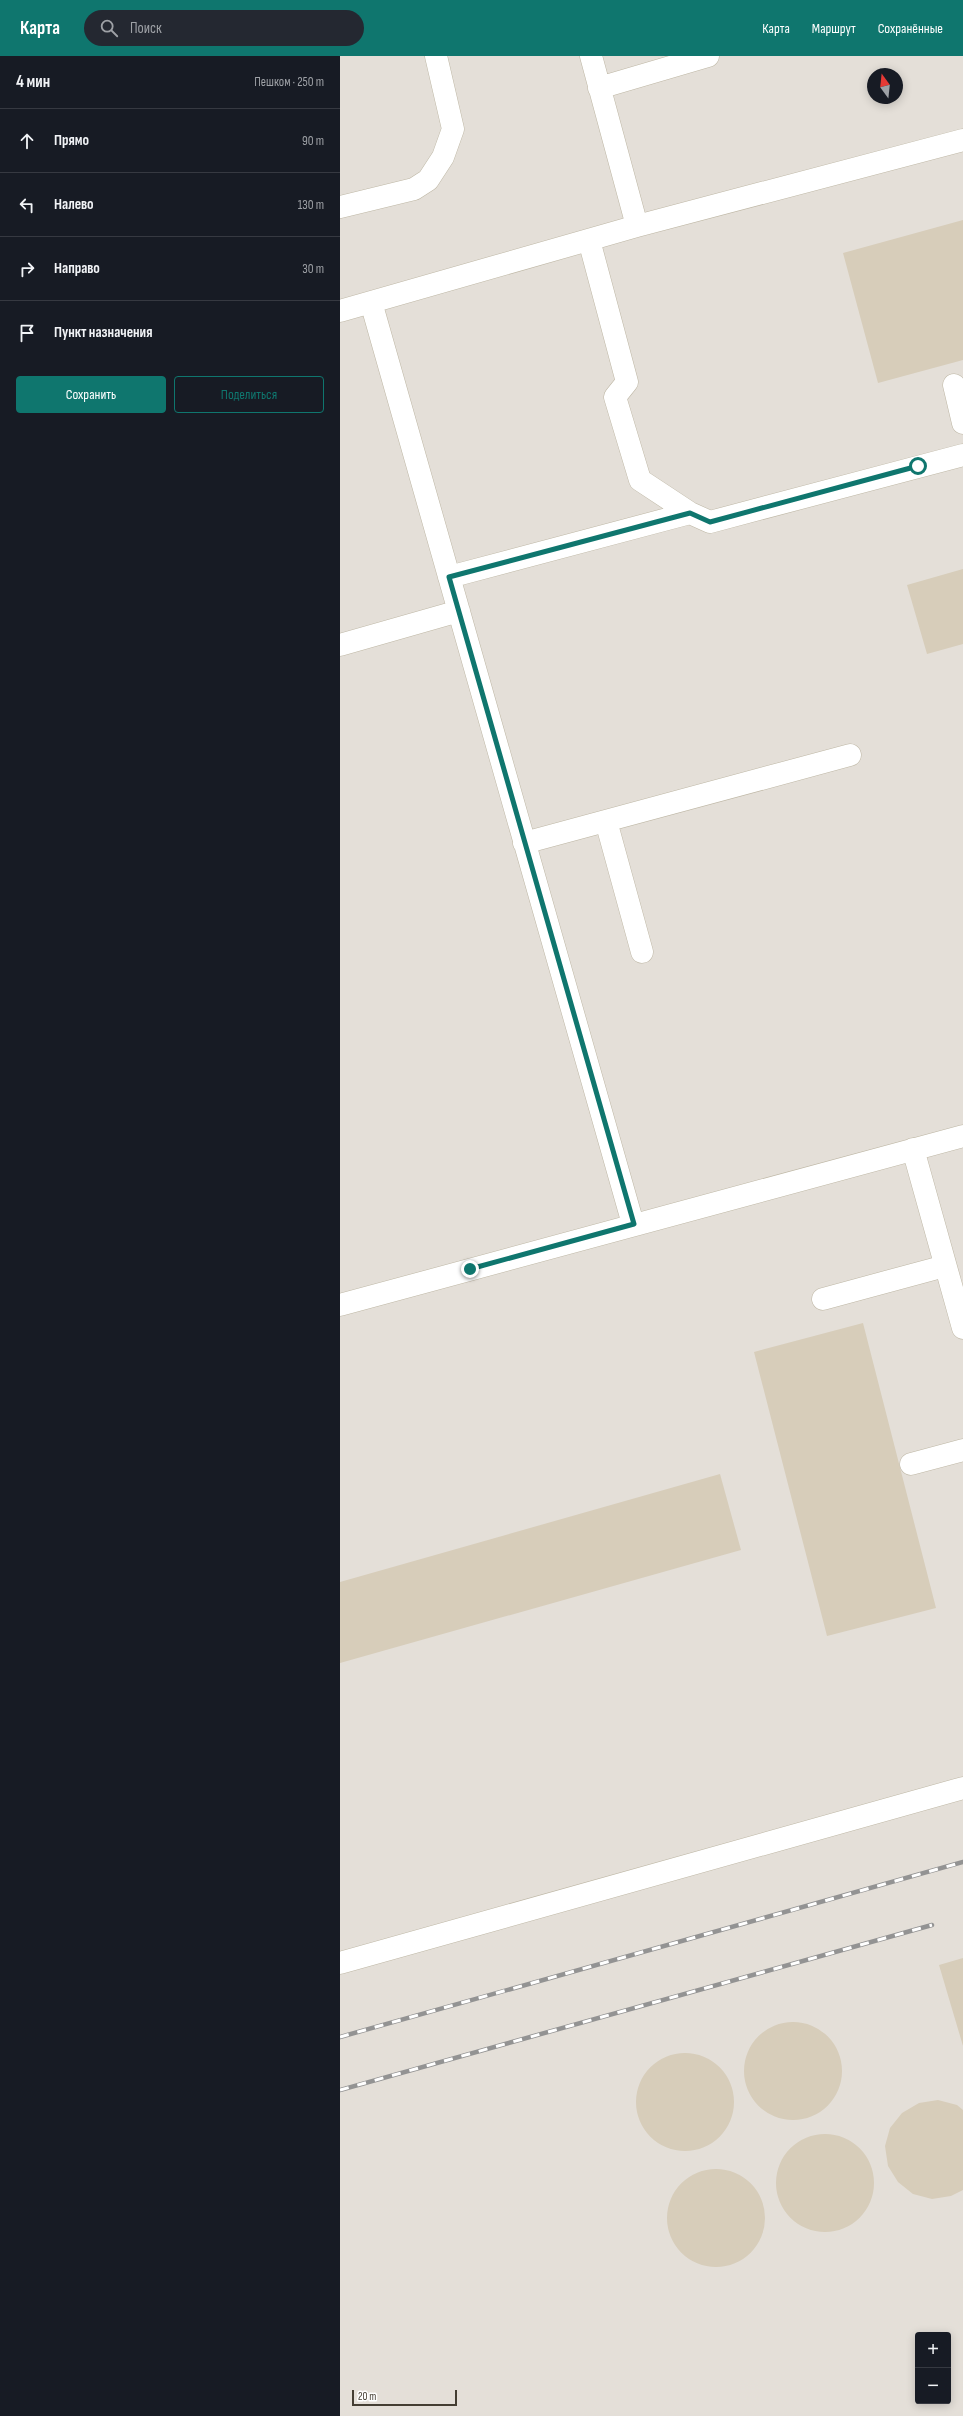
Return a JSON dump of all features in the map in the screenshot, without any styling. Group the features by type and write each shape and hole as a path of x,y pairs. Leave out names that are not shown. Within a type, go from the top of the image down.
{"lane":[{"path":"340,207 414,189 428,180 443,157 453,129 436,56"},
{"path":"591,56 638,226"},
{"path":"599,88 708,56"},
{"path":"340,311 638,226 963,140"},
{"path":"589,240 627,382 615,397 640,480 690,513 710,522 963,454"},
{"path":"371,302 524,843 634,1224"},
{"path":"954,385 963,423"},
{"path":"449,577 690,513"},
{"path":"340,645 459,611"},
{"path":"524,843 850,755"},
{"path":"606,821 642,952"},
{"path":"340,1305 634,1224 963,1136"},
{"path":"912,1149 963,1328"},
{"path":"823,1299 946,1266"},
{"path":"911,1464 963,1450"},
{"path":"340,1963 963,1788"}],"shaded area":[{"path":"340,56 963,56 963,2416 340,2416"}],"building":[{"path":"963,220 963,360 878,383 843,253"},
{"path":"963,569 963,644 927,654 907,585"},
{"path":"863,1323 936,1608 827,1636 754,1352"},
{"path":"720,1474 741,1550 340,1663 340,1582"},
{"path":"963,1958 963,2046 939,1965"},
{"path":"793,2022 812,2026 828,2036 838,2052 842,2071 838,2090 828,2106 812,2116 793,2120 774,2116 758,2106 748,2090 744,2071 748,2052 758,2036 774,2026"},
{"path":"685,2053 704,2057 720,2067 730,2083 734,2102 730,2121 720,2137 704,2147 685,2151 666,2147 650,2137 640,2121 636,2102 640,2083 650,2067 666,2057"},
{"path":"938,2100 957,2105 963,2110 963,2190 951,2196 932,2199 913,2194 898,2182 888,2166 885,2146 890,2128 902,2113 919,2103"},
{"path":"825,2134 844,2138 860,2148 870,2164 874,2183 870,2202 860,2218 844,2228 825,2232 806,2228 790,2218 780,2202 776,2183 780,2164 790,2148 806,2138"},
{"path":"716,2169 735,2173 751,2183 761,2199 765,2218 761,2237 751,2253 735,2263 716,2267 697,2263 681,2253 671,2237 667,2218 671,2199 681,2183 697,2173"}],"railway":[{"path":"340,2037 963,1862"},
{"path":"340,2090 932,1925"}],"route":[{"path":"470,1269 634,1224 540,900 449,577 690,513 710,522 918,466"}]}
